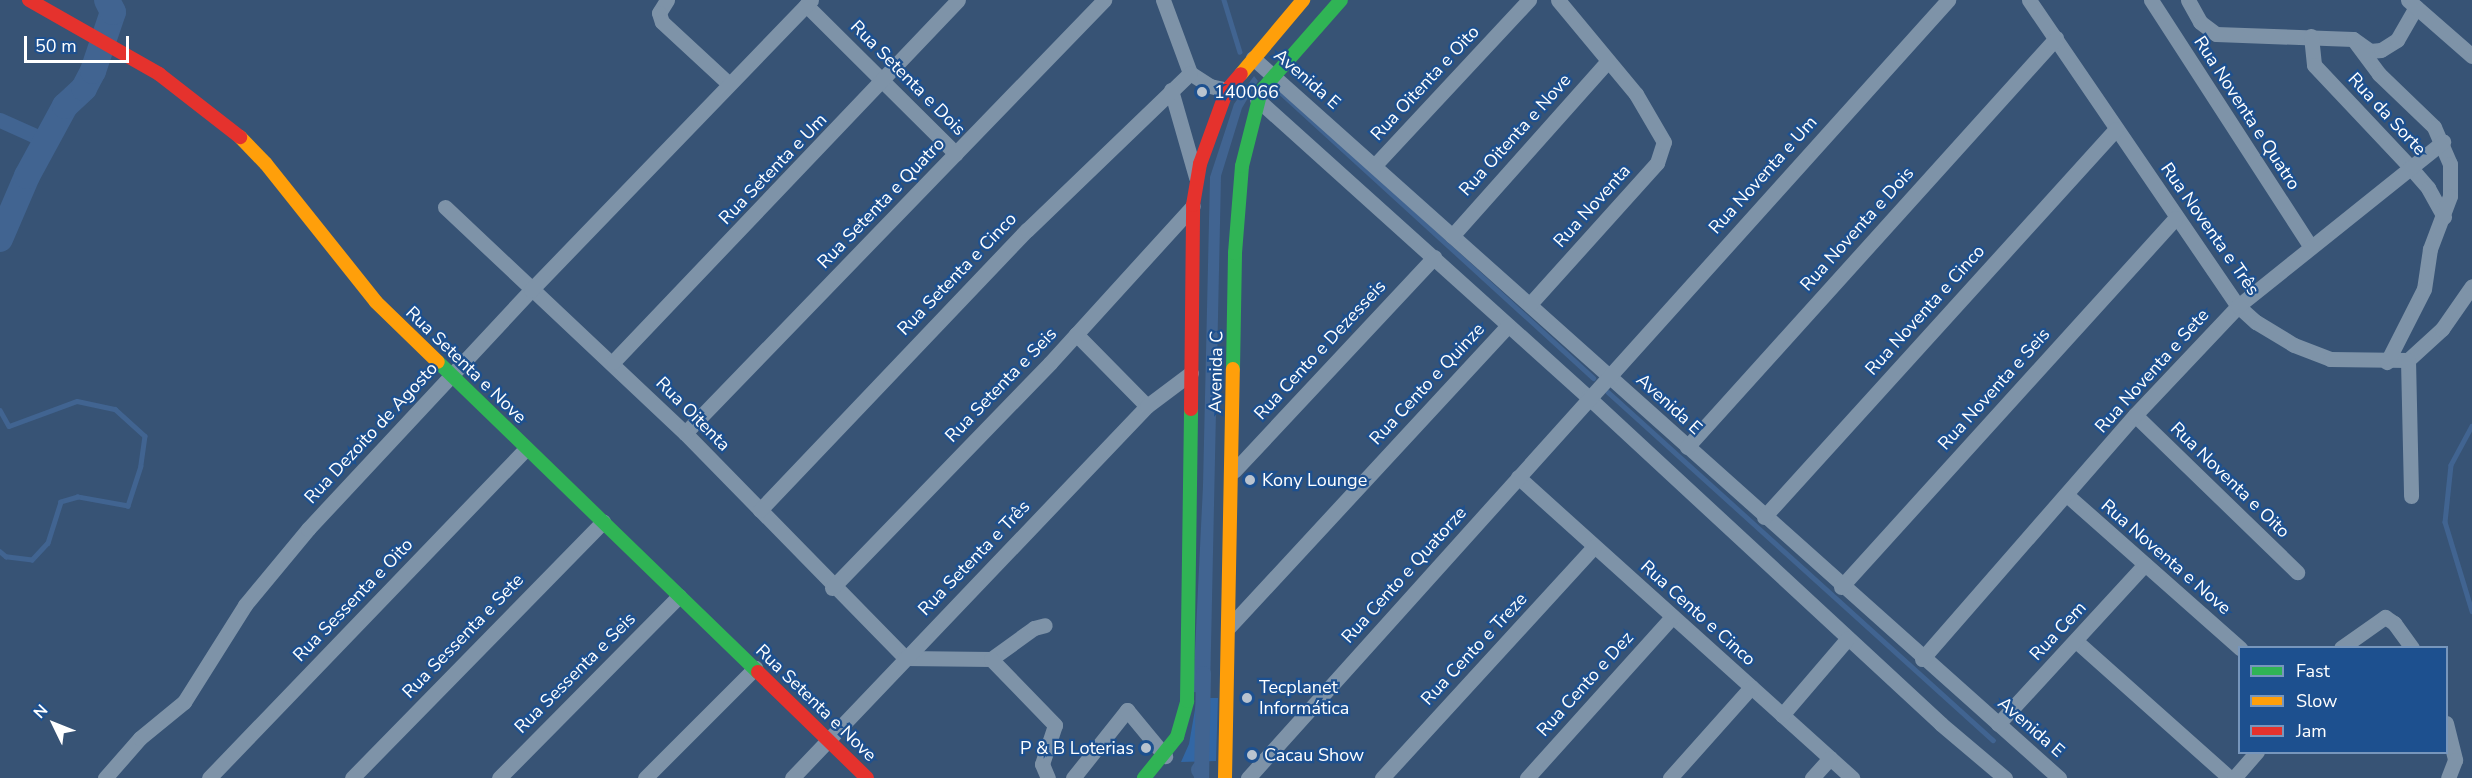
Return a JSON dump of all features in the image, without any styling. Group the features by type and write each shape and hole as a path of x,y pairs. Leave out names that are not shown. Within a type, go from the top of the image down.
{"main road":[{"name":"Rua Setenta e Nove","path":"29,0 159,74 225,122 266,164 376,302 867,778"},
{"name":"Avenida C","path":"1144,778 1161,761 1182,724 1186,700 1193,205 1197,179 1208,134 1227,90 1303,0"},
{"name":"Avenida C","path":"1225,778 1234,471 1236,253 1242,166 1257,99 1273,76 1341,0"}],"street":[{"path":"667,0 659,13 662,22 729,84"},
{"name":"Rua Setenta e Um","path":"613,362 884,81 958,0"},
{"name":"Rua Setenta e Quatro","path":"685,433 1104,0"},
{"path":"1163,0 1190,73 1210,86 1227,90"},
{"name":"Rua Oitenta e Oito","path":"1375,165 1529,0"},
{"path":"1558,0 1608,61"},
{"name":"Rua Noventa e Um","path":"1588,398 1948,0"},
{"name":"Rua Noventa e Três","path":"2030,0 2176,218 2238,306 2256,322 2312,354 2387,362 2408,360"},
{"name":"Rua Noventa e Quatro","path":"2151,0 2310,246"},
{"path":"2188,0 2200,22 2216,34 2353,39 2370,51 2381,50 2397,40 2412,4 2472,56"},
{"name":"Rua Dezoito de Agosto","path":"108,777 140,738 184,702 227,631 269,572 531,290 809,3"},
{"name":"Rua Setenta e Dois","path":"809,3 956,154"},
{"name":"Rua da Sorte","path":"2312,36 2314,65 2428,188 2444,217"},
{"name":"Rua Noventa e Dois","path":"1687,447 2056,38"},
{"path":"2353,39 2379,74 2434,127 2443,142 2451,181 2444,217 2430,249 2424,289 2387,362"},
{"name":"Avenida E","path":"1253,58 1530,304 1841,587 2060,778"},
{"name":"Rua Noventa","path":"1530,304 1657,164 1664,142 1658,128 1608,61"},
{"name":"Rua Oitenta e Nove","path":"1452,236 1608,61"},
{"name":"Rua Setenta e Cinco","path":"760,510 1027,230 1190,73"},
{"path":"1171,90 1197,179"},
{"path":"1257,99 1434,257 1848,638 2005,778"},
{"name":"Rua Noventa e Cinco","path":"1764,517 2116,129"},
{"name":"Rua Noventa e Sete","path":"1922,659 2068,496 2135,415 2238,306 2310,246 2443,142"},
{"name":"Rua Setenta e Seis","path":"832,588 1076,334 1193,205"},
{"name":"Rua Oitenta","path":"445,207 531,290 613,362 760,510 832,588 905,658"},
{"name":"Rua Noventa e Seis","path":"1841,587 2176,218"},
{"name":"Rua Cento e Dezesseis","path":"1234,471 1434,257"},
{"path":"2411,496 2408,360 2442,329 2472,286"},
{"name":"Rua Cento e Quinze","path":"1228,628 1508,326"},
{"path":"1076,334 1147,406"},
{"name":"Rua Setenta e Três","path":"792,778 1147,406 1191,373"},
{"name":"Rua Cento e Quatorze","path":"1248,778 1588,398"},
{"name":"Rua Noventa e Oito","path":"2135,415 2297,572"},
{"name":"Rua Sessenta e Oito","path":"209,778 526,449"},
{"name":"Rua Cento e Cinco","path":"1518,477 1852,778"},
{"name":"Rua Noventa e Nove","path":"2068,496 2238,646"},
{"name":"Rua Sessenta e Sete","path":"352,778 603,522"},
{"name":"Rua Cento e Treze","path":"1382,778 1594,547"},
{"name":"Rua Cem","path":"1998,724 2145,564"},
{"name":"Rua Sessenta e Seis","path":"499,778 678,596"},
{"name":"Rua Cento e Dez","path":"1527,778 1672,617"},
{"path":"2344,646 2385,617 2394,623 2411,646"},
{"path":"905,658 991,659 1034,628 1045,625"},
{"path":"1782,715 1848,638"},
{"path":"2076,641 2232,778 2256,754"},
{"path":"991,659 1055,725 1042,764 1048,778"},
{"path":"645,778 755,668"},
{"path":"1670,778 1751,687"},
{"path":"1073,778 1127,710 1161,761"},
{"path":"2448,731 2455,760 2448,778"},
{"path":"1812,778 1830,758"}],"shaded area":[{"path":"1254,76 1258,81 1242,108 1221,176 1210,693 1193,692 1203,486 1210,177 1234,104"},
{"path":"1197,698 1218,698 1216,761 1181,762 1189,744"},
{"path":"1200,761 1206,764 1209,770 1206,776 1200,779 1194,776 1191,770 1194,764"}],"waterway":[{"path":"0,239 27,176 65,106 84,88 93,71 113,12 107,0"},
{"path":"1224,0 1240,52"},
{"path":"1278,90 1593,378"},
{"path":"0,120 49,142"},
{"path":"1608,392 1993,740"},
{"path":"0,410 9,426 77,401 115,409 145,436 141,466 128,506 78,497 61,502 48,543 32,560 6,557 0,552"},
{"path":"2472,426 2451,465 2445,522 2472,611"},
{"path":"1201,778 1203,673"}],"traffic: fast":[{"path":"1233,369 1235,253 1242,166 1261,91 1341,0"},
{"path":"438,362 758,672"},
{"path":"1144,778 1177,737 1187,701 1191,409"}],"traffic: slow":[{"path":"1241,74 1303,0"},
{"path":"240,137 266,164 376,302 438,362"},
{"path":"1225,778 1233,369"}],"traffic: jam":[{"path":"29,0 159,74 240,137"},
{"path":"1191,409 1193,205 1200,164 1227,90 1241,74"},
{"path":"758,672 867,778"}],"place":[{"name":"140066","path":"1202,92"},
{"name":"Kony Lounge","path":"1250,480"},
{"name":"Tecplanet Informática","path":"1247,698"},
{"name":"P & B Loterias","path":"1146,748"},
{"name":"Cacau Show","path":"1252,755"}]}
